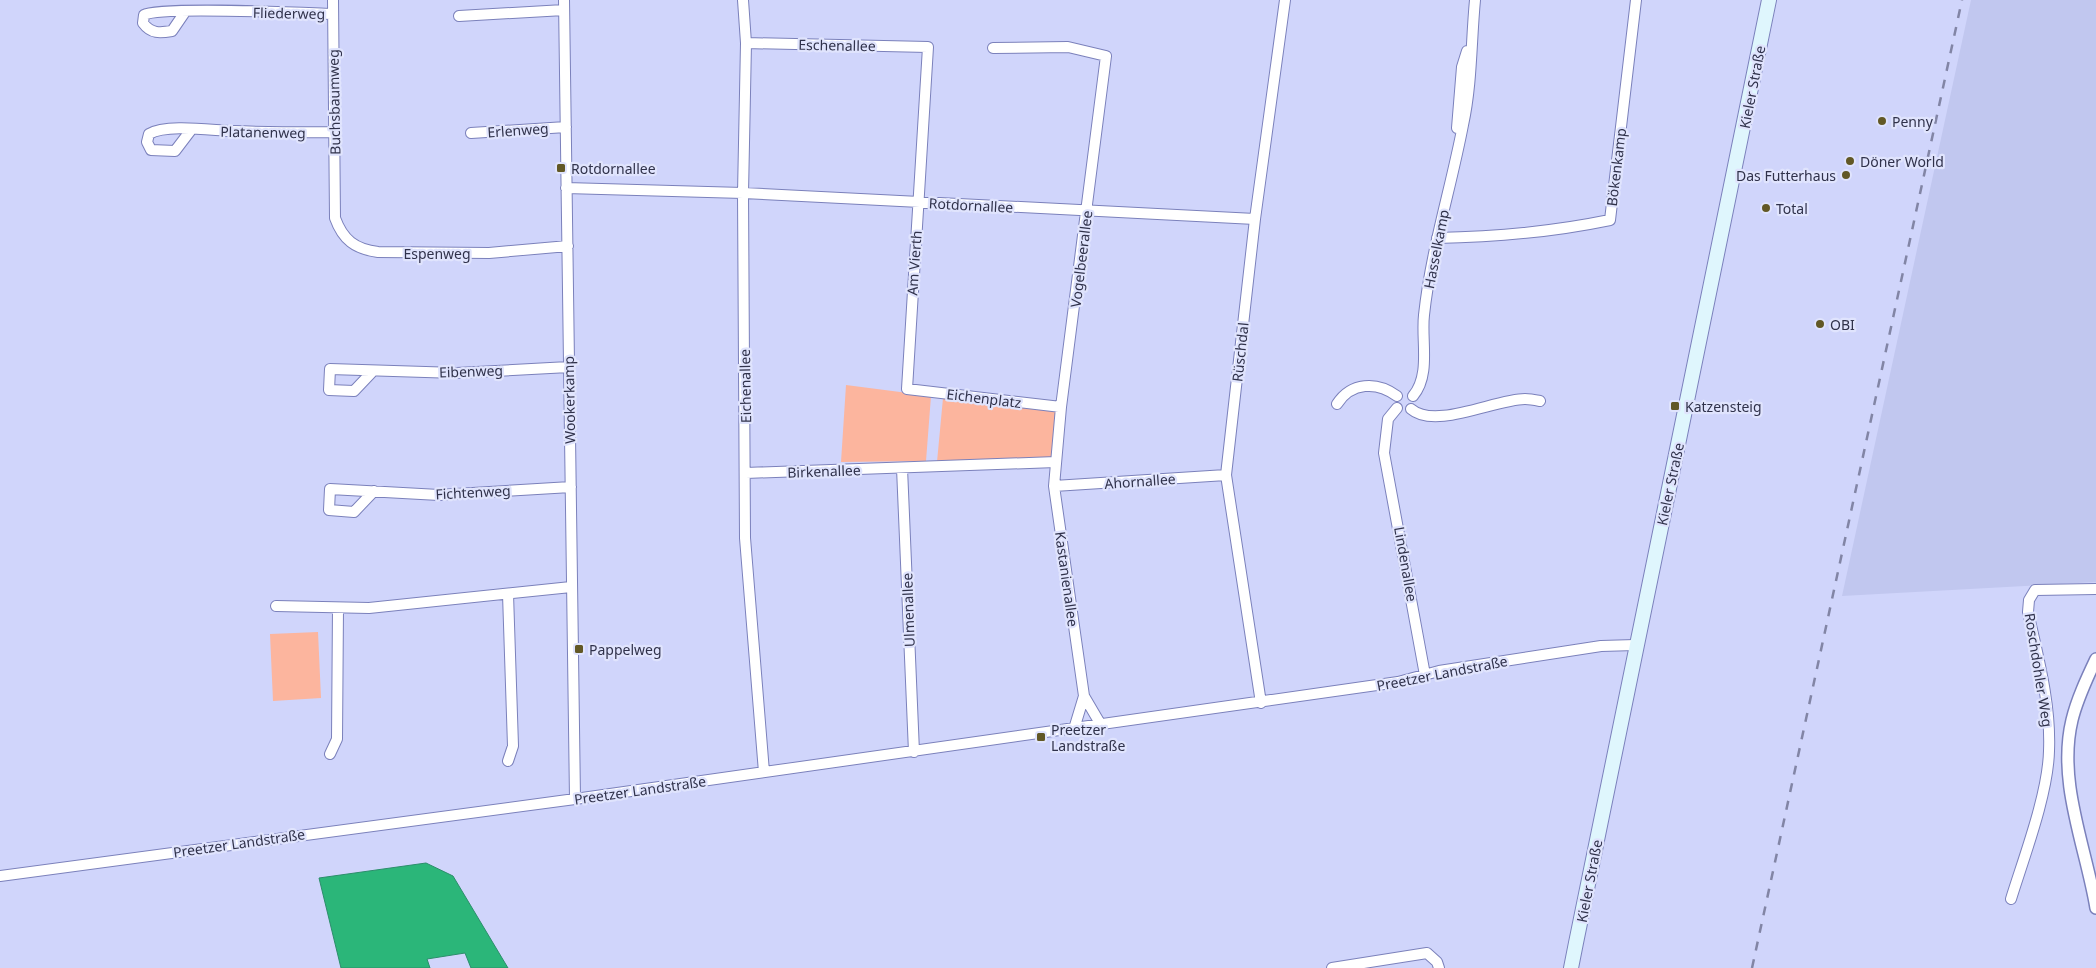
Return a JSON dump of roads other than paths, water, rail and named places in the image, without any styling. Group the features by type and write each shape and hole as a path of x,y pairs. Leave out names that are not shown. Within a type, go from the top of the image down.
{"main road":[{"name":"Kieler Straße","path":"1571,968 1635,646 1686,412 1769,0"}],"street":[{"name":"Buchsbaumweg","path":"333,0 335,204"},
{"name":"Eichenallee","path":"743,0 746,43 743,193 745,538 764,772"},
{"name":"Rüschdal","path":"1261,703 1226,475 1256,218 1285,0"},
{"name":"Hasselkamp","path":"1413,396 1418,391 1421,376 1423,317 1437,238 1469,92 1475,0"},
{"name":"Bökenkamp","path":"1437,238 1492,238 1559,230 1610,220 1636,0"},
{"path":"459,16 564,5"},
{"name":"Wookerkamp","path":"564,5 575,800"},
{"name":"Fliederweg","path":"185,12 333,14"},
{"name":"Eschenallee","path":"746,43 928,47"},
{"name":"Am Vierth","path":"906,389 928,47"},
{"name":"Vogelbeerallee","path":"993,48 1068,47 1106,56 1061,407 1056,462"},
{"name":"Erlenweg","path":"471,133 566,127"},
{"name":"Platanenweg","path":"191,130 334,132"},
{"name":"Rotdornallee","path":"566,188 743,193 1256,218"},
{"name":"Espenweg","path":"335,204 335,218 339,230 354,246 364,250 489,253 568,246"},
{"name":"Eibenweg","path":"374,371 457,373 569,367"},
{"path":"1337,404 1345,392 1356,388 1374,386 1387,388 1397,396"},
{"name":"Eichenplatz","path":"906,389 1061,407"},
{"path":"1411,410 1415,402 1413,396 1405,392 1397,396 1395,402 1397,408 1404,412 1411,410 1422,415 1471,412 1524,399 1540,401"},
{"name":"Lindenallee","path":"1397,408 1388,419 1384,453 1425,675"},
{"path":"902,468 1056,462"},
{"name":"Kastanienallee","path":"1056,462 1054,486 1084,696 1101,726"},
{"name":"Birkenallee","path":"746,473 902,468"},
{"name":"Ulmenallee","path":"902,468 914,752"},
{"name":"Ahornallee","path":"1054,486 1226,475"},
{"name":"Fichtenweg","path":"374,491 439,495 571,486"},
{"path":"276,606 338,608 399,605 571,587"},
{"name":"Roschdohler Weg","path":"2011,899 2045,779 2049,752 2047,710 2028,612 2029,600 2035,590 2096,589"},
{"path":"508,594 513,746 508,761"},
{"path":"330,754 337,739 338,608"},
{"name":"Preetzer Landstraße","path":"0,876 575,800 1261,703 1398,682 1439,671 1601,646 1635,646"},
{"name":"Roschdohler Weg","path":"2096,659 2072,719 2068,772 2096,908"},
{"name":"Kastanienallee","path":"1074,729 1084,696"},
{"path":"1332,968 1427,952 1437,962 1438,968"}],"railway":[{"path":"1752,968 1962,0"}],"place":[{"name":"Penny","path":"1882,121"},
{"name":"Döner World","path":"1850,161"},
{"name":"Rotdornallee","path":"561,168"},
{"name":"Das Futterhaus","path":"1846,175"},
{"name":"Total","path":"1766,208"},
{"name":"OBI","path":"1820,324"},
{"name":"Katzensteig","path":"1675,406"},
{"name":"Pappelweg","path":"579,649"},
{"name":"Preetzer Landstraße","path":"1041,737"}]}
